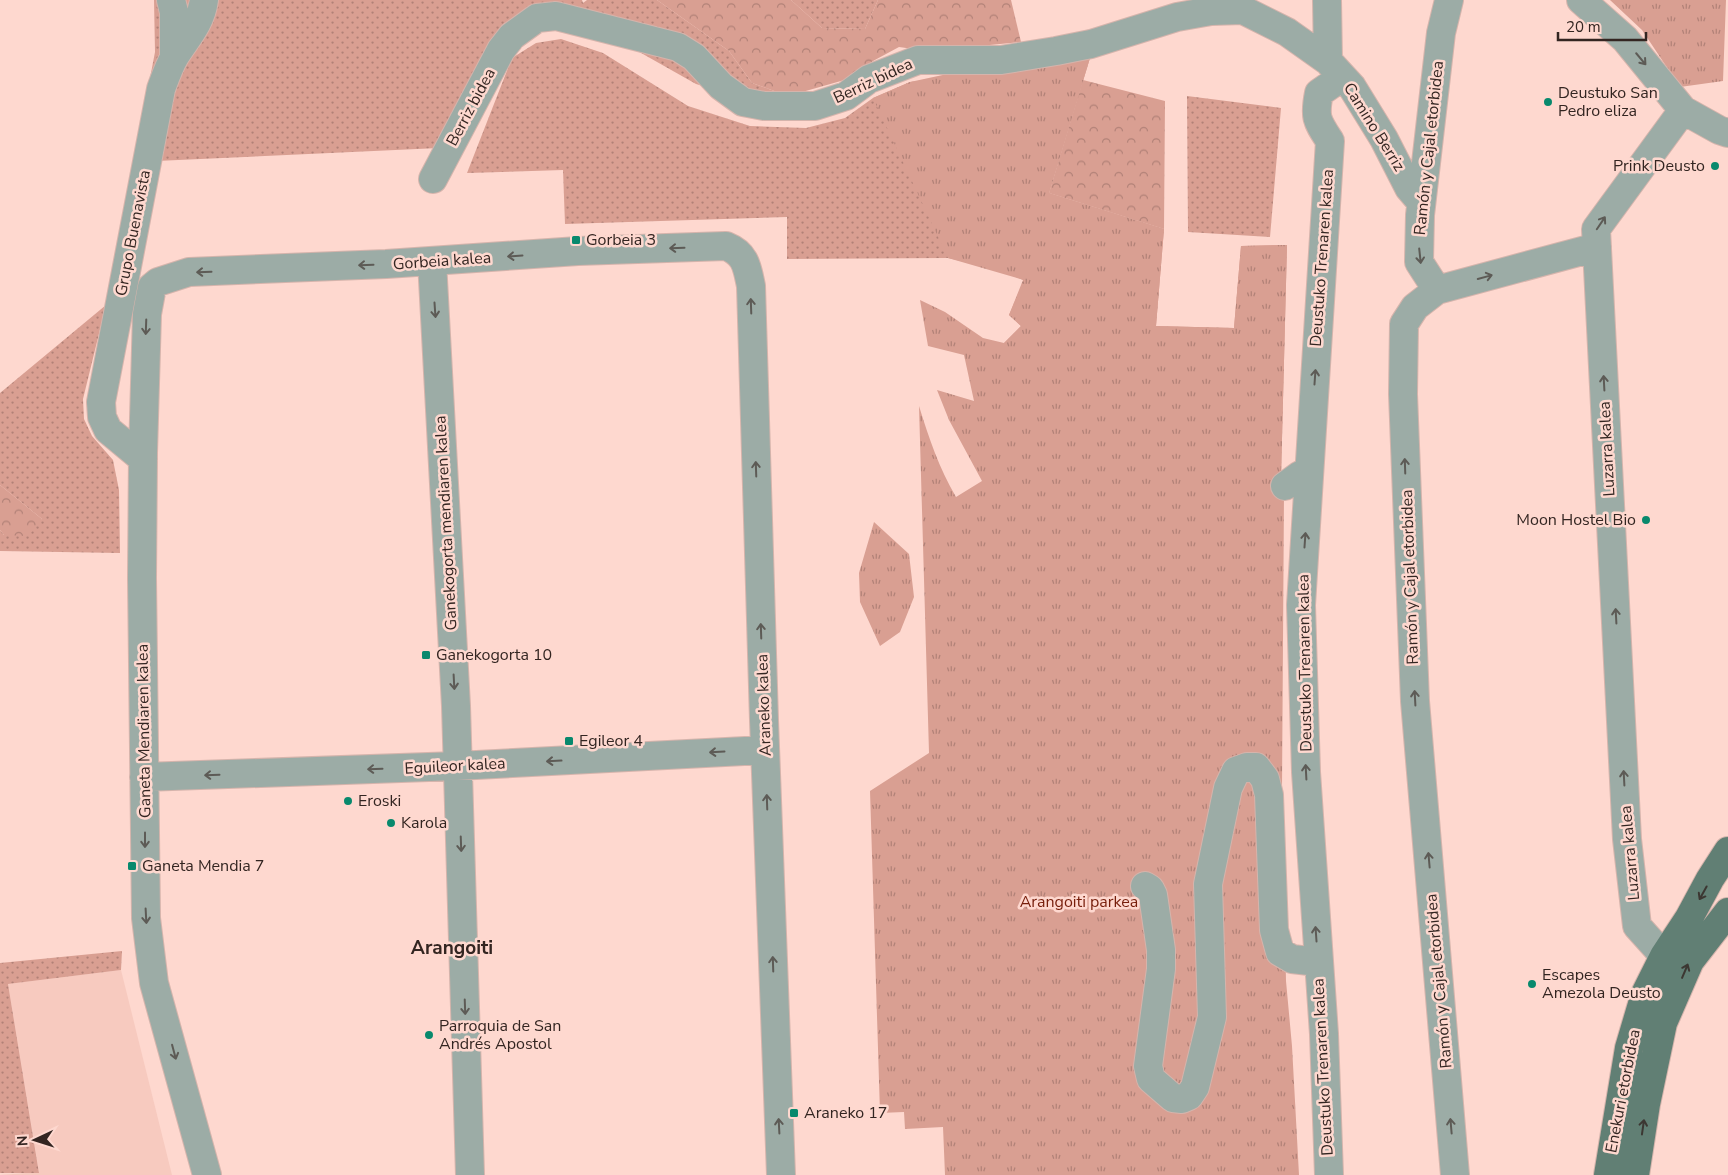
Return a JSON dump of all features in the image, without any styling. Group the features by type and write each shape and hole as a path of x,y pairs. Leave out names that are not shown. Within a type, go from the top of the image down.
{"main road":[{"name":"Enekuri etorbidea","path":"1608,1175 1629,1048 1645,994 1664,956 1689,918 1728,851"},
{"name":"Enekuri etorbidea","path":"1635,1175 1646,1104 1662,1023 1690,961 1728,912"}],"street":[{"path":"172,0 174,12 174,58"},
{"name":"Grupo Buenavista","path":"143,459 108,430 102,417 101,402 161,89 174,58 196,28 204,0"},
{"path":"1327,0 1335,69"},
{"name":"Ramón y Cajal etorbidea","path":"1449,0 1441,33 1421,202 1420,262 1438,290 1415,307 1404,324 1402,394 1415,701 1455,1175"},
{"path":"1581,0 1625,39 1683,110 1728,133"},
{"name":"Berriz bidea","path":"433,179 501,50 512,36 538,18 556,16 678,47 694,57 721,86 743,102 764,106 815,106 846,96 869,79 918,60 1000,60 1056,52 1091,44 1177,17 1211,10 1243,10 1287,32 1335,69"},
{"name":"Camino Berriz","path":"1335,69 1352,87 1384,138 1410,188 1421,202"},
{"name":"Deustuko Trenaren kalea","path":"1329,1175 1324,1034 1306,772 1301,605 1330,141 1316,120 1316,106 1319,93 1335,69"},
{"name":"Luzarra kalea","path":"1664,956 1637,926 1627,839 1596,229 1683,110"},
{"name":"Gorbeia kalea","path":"158,282 189,272 432,261 578,251 726,246"},
{"name":"Araneko kalea","path":"726,246 736,250 746,262 751,286 765,750 781,1175"},
{"path":"1438,290 1597,247"},
{"name":"Ganekogorta mendiaren kalea","path":"432,261 455,688 470,1175"},
{"name":"Ganeta Mendiaren kalea","path":"158,282 152,287 146,314 143,459 146,918 154,984 207,1175"},
{"name":"Eguileor kalea","path":"144,777 457,766 765,750"},
{"path":"1145,886 1150,889 1153,895 1161,950 1161,969 1148,1066 1151,1079 1173,1098 1182,1099 1188,1096 1195,1087 1212,1017 1208,884 1228,788 1236,771 1246,767 1256,767 1265,779 1269,795 1274,930 1280,952 1292,958 1318,962"}],"shaded area":[{"path":"121,970 172,1175 0,1175 39,1172 8,984"}],"green space":[{"path":"154,0 582,0 583,3 587,0 657,0 729,51 752,83 788,96 736,96 696,84 565,10 532,8 439,148 134,162 155,52"},
{"path":"657,0 791,0 822,28 865,29 878,0 1011,0 1021,42 928,51 899,47 873,61 848,79 788,96 752,83 729,51"},
{"path":"791,0 878,0 865,29 822,28"},
{"path":"1610,0 1726,0 1723,81 1680,87 1642,30"},
{"path":"561,39 603,53 688,106 750,126 806,128 845,118 873,98 910,82 1090,58 1049,193 1164,229 1156,326 1234,328 1241,246 1287,245 1281,477 1004,343 1021,326 1009,315 1023,280 999,270 948,258 787,259 787,217 565,224 563,170 467,173 512,58 536,43"},
{"name":"Arangoiti parkea","path":"1090,58 1049,193 1164,229 1156,326 1234,328 1241,246 1287,245 1281,477 1284,493 1282,790 1286,981 1292,1046 1299,1175 945,1175 943,1127 905,1129 904,1112 880,1113 870,791 929,753 919,406 939,464 956,497 982,481 949,420 937,390 974,401 964,355 928,346 920,300 945,312 983,338 1004,343 1021,326 1009,315 1024,280 948,258 873,98 910,82 952,73"},
{"path":"1083,80 1165,101 1164,229 1049,193"},
{"path":"1187,96 1281,108 1270,237 1188,232"},
{"path":"106,305 83,399 84,419 92,436 113,460 119,490 120,553 0,551 0,530 4,535 42,519 0,485 0,393"},
{"path":"0,485 42,519 28,536 4,535 0,530"},
{"path":"874,522 909,554 914,597 900,632 880,646 860,602 859,573"},
{"path":"122,951 121,970 8,984 39,1173 0,1173 0,963"}],"place":[{"name":"Deustuko San Pedro eliza","path":"1548,102"},
{"name":"Prink Deusto","path":"1715,166"},
{"name":"Gorbeia 3","path":"576,240"},
{"name":"Moon Hostel Bio","path":"1646,520"},
{"name":"Ganekogorta 10","path":"426,655"},
{"name":"Egileor 4","path":"569,741"},
{"name":"Eroski","path":"348,801"},
{"name":"Karola","path":"391,823"},
{"name":"Ganeta Mendia 7","path":"132,866"},
{"name":"Escapes Amezola Deusto","path":"1532,984"},
{"name":"Parroquia de San Andrés Apostol","path":"429,1035"},
{"name":"Araneko 17","path":"794,1113"}],"district":[{"name":"Arangoiti","path":"452,948"}]}
